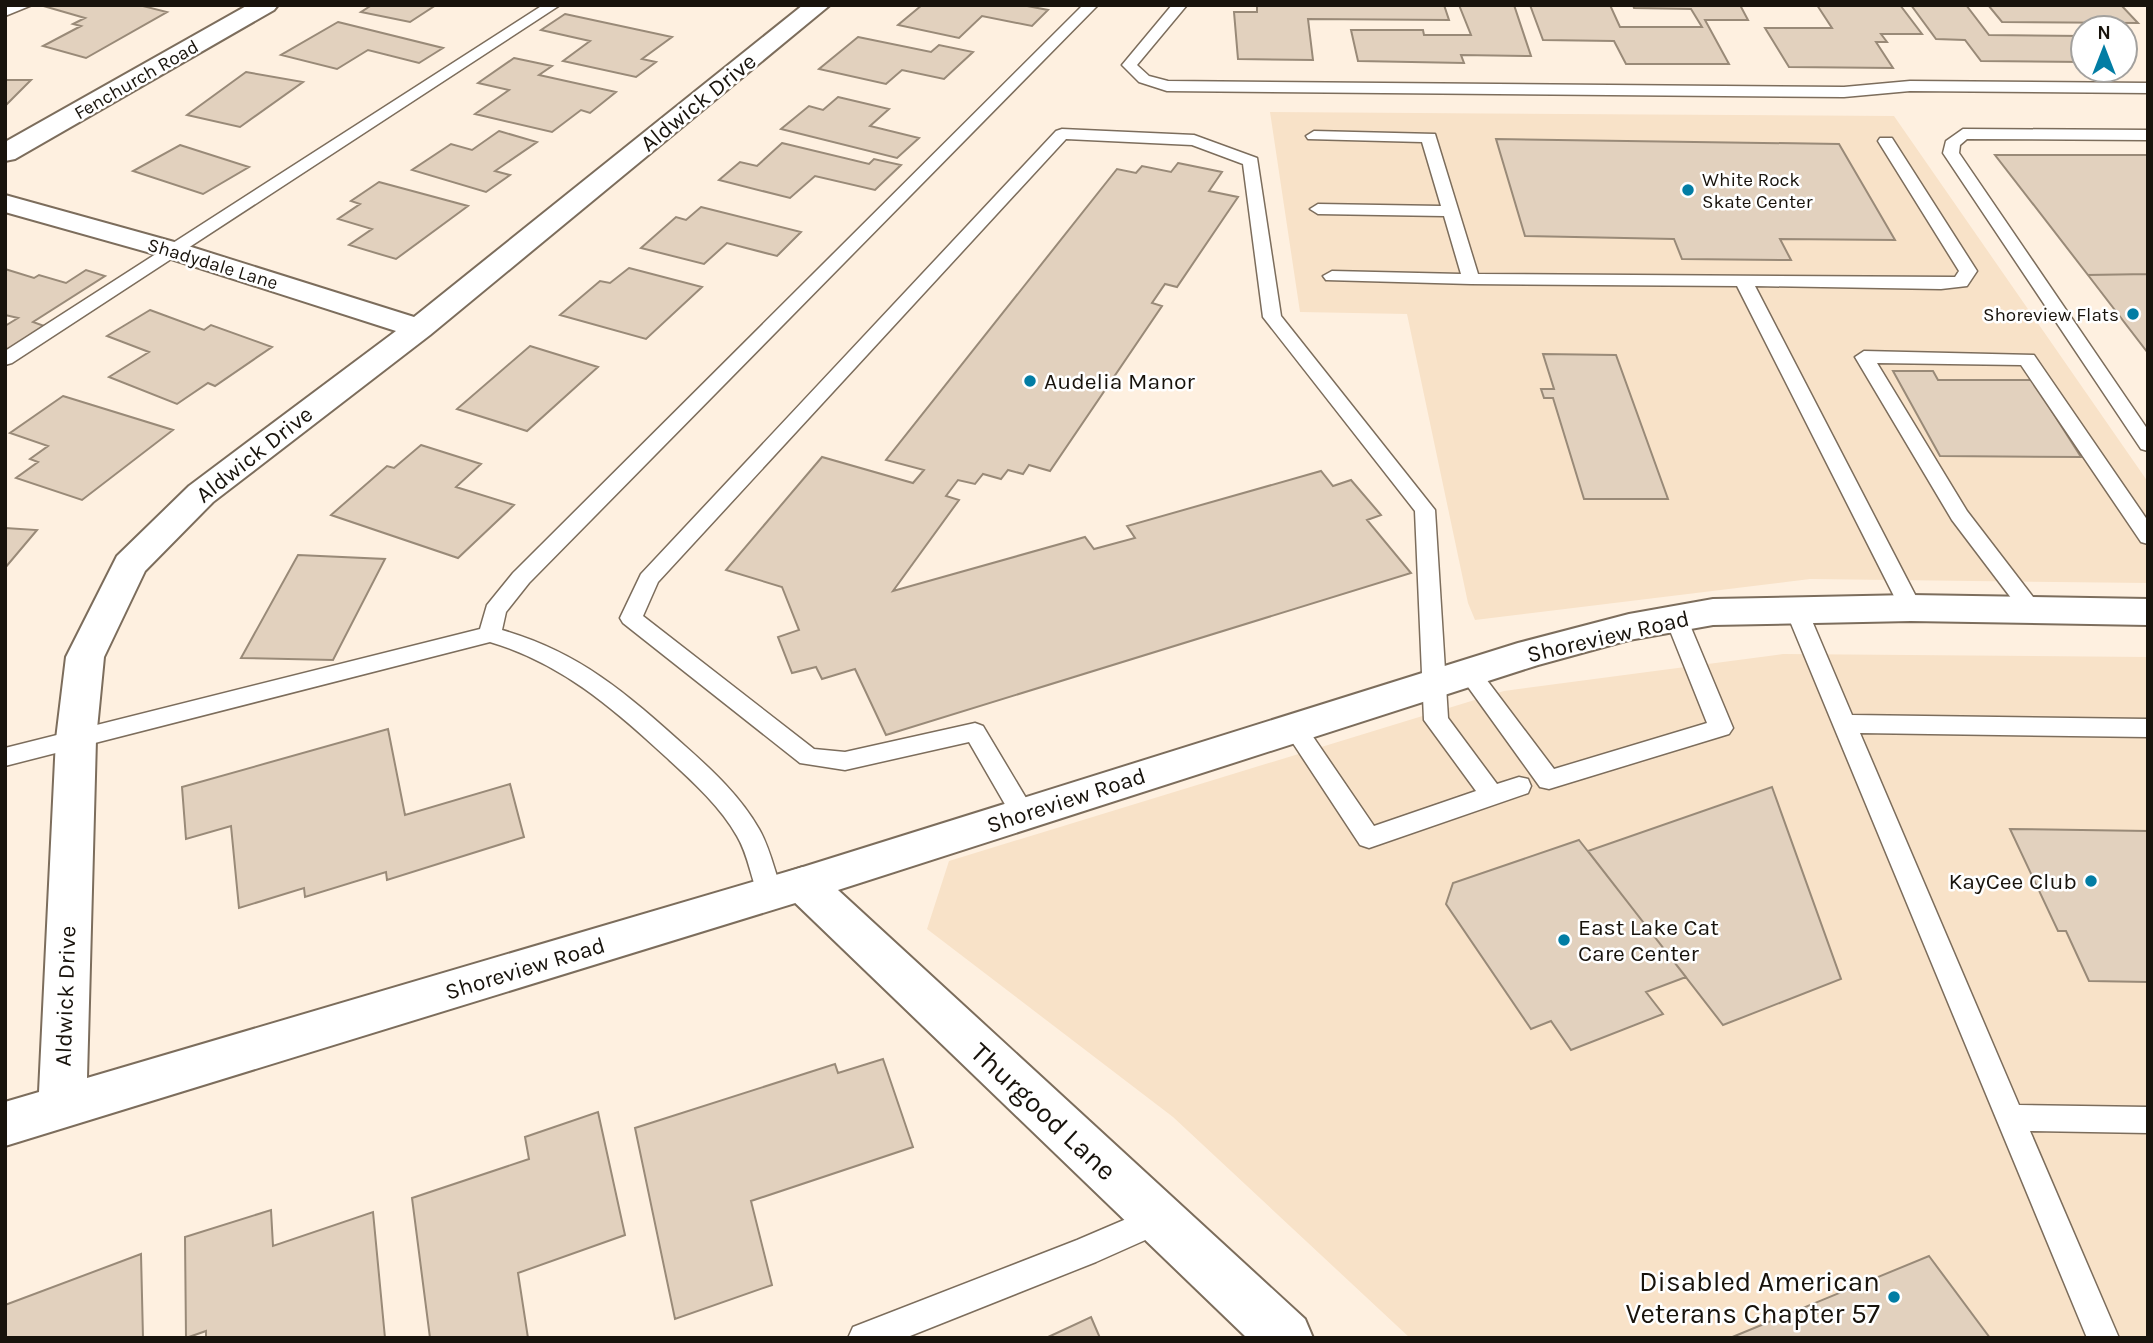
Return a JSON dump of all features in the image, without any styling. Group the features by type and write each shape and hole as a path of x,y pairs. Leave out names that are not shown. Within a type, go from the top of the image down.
{"street":[{"name":"Fenchurch Road","path":"5,153 266,5"},
{"name":"Aldwick Drive","path":"62,1108 76,739 85,657 130,565 201,494 419,328 818,5"},
{"name":"Shadydale Lane","path":"5,203 176,251 419,328"},
{"name":"Shoreview Road","path":"5,1124 787,889 1531,653 1629,626 1713,612 1796,609 2148,612"},
{"name":"Thurgood Lane","path":"787,889 1159,1219 1286,1338"}],"lane":[{"path":"5,12 25,5"},
{"path":"5,359 553,5"},
{"path":"490,634 495,610 521,578 1091,5"},
{"path":"1180,5 1129,65 1144,79 1167,86 1678,91 1844,92 1910,86 2148,88"},
{"path":"1023,813 975,732 845,761 808,757 631,618 649,579 1062,134 1194,140 1251,161 1272,317 1425,510 1451,678 1436,720 1492,795"},
{"path":"2148,135 1964,134 1952,144 1951,153 2148,445"},
{"path":"1314,136 1429,136 1471,279"},
{"path":"1332,276 1941,284 1961,282 1968,271 1886,141"},
{"path":"1318,209 1451,211"},
{"path":"1743,281 1911,608"},
{"path":"2032,610 1959,515 1864,357 2027,359 2148,537"},
{"path":"1796,609 2103,1338"},
{"path":"1451,678 1549,780 1721,728 1676,618"},
{"path":"5,757 490,634 531,646 570,666 626,706 701,775 749,833 787,889"},
{"path":"1845,724 2148,728"},
{"path":"1295,728 1369,838 1519,786"},
{"path":"2010,1118 2148,1120"},
{"path":"864,1338 1085,1252 1159,1219"}],"shaded area":[{"path":"1270,112 1894,116 2148,482 2148,583 1810,579 1475,620 1468,603 1407,314 1300,312"},
{"path":"1783,654 2148,657 2148,1338 1410,1338 1173,1117 927,929 949,861 1504,691"}],"building":[{"path":"40,5 139,5 167,12 86,58 43,46 81,26 73,24 85,18"},
{"path":"372,5 436,5 410,22 361,12"},
{"path":"922,5 1022,5 1048,10 1032,26 982,16 959,38 898,25"},
{"path":"1257,5 1444,5 1449,20 1308,19 1313,60 1238,59 1234,12 1257,12"},
{"path":"1459,5 1514,5 1531,56 1461,55 1464,63 1358,61 1351,30 1423,30 1424,35 1471,35"},
{"path":"1530,5 1610,5 1620,27 1702,27 1691,9 1634,8 1633,5 1740,5 1748,20 1705,20 1729,64 1626,64 1614,41 1543,40"},
{"path":"1817,5 1900,5 1922,34 1881,34 1887,42 1876,42 1893,68 1789,67 1765,28 1832,28"},
{"path":"1911,5 1966,5 1989,35 2069,36 2069,62 1981,61 1965,40 1936,39"},
{"path":"1988,5 2121,5 2130,14 2069,14 2069,22 2002,22"},
{"path":"565,14 672,37 642,59 656,62 636,77 563,61 590,41 541,30"},
{"path":"338,22 443,48 419,63 368,50 337,69 281,55"},
{"path":"858,37 931,52 939,45 973,52 944,79 902,70 886,84 819,69"},
{"path":"514,58 552,66 539,75 616,92 590,113 581,110 552,132 475,114 509,90 478,83"},
{"path":"246,72 303,82 240,127 187,115"},
{"path":"5,80 31,80 5,106"},
{"path":"838,97 889,109 870,126 919,138 897,158 781,129 809,106 823,110"},
{"path":"499,131 537,142 495,171 510,175 486,192 412,170 451,144 472,150"},
{"name":"White Rock Skate Center","path":"1496,139 1839,144 1895,240 1780,239 1791,260 1682,259 1674,239 1525,236"},
{"path":"782,143 869,164 874,159 901,165 875,190 815,176 790,198 719,180 740,162 757,166"},
{"path":"180,145 249,167 203,194 133,171"},
{"path":"1995,155 2148,155 2148,274 2088,275"},
{"name":"Audelia Manor","path":"1178,163 1222,172 1209,191 1238,197 1177,287 1165,284 1152,303 1162,306 1050,471 1029,465 1023,474 1008,470 1001,479 983,474 975,484 958,480 946,496 959,500 893,591 1085,537 1094,549 1135,538 1127,526 1321,471 1333,486 1351,480 1381,515 1367,520 1411,573 886,735 855,669 822,679 816,667 792,673 778,637 799,630 782,587 726,570 822,457 913,483 924,470 886,460 1117,169 1136,173 1142,166 1171,172"},
{"path":"379,182 468,206 396,259 349,245 372,229 338,219 360,204 351,201"},
{"path":"701,207 801,232 777,256 727,243 704,264 641,248 676,217 686,220"},
{"path":"629,268 702,287 646,339 560,315 600,281 610,283"},
{"path":"5,269 34,278 39,275 66,283 86,270 105,276 33,322 47,327 5,354 5,326 18,318 5,315"},
{"name":"Shoreview Flats","path":"2148,274 2148,353 2088,275"},
{"path":"150,310 204,330 211,325 272,347 215,386 208,383 177,404 109,377 149,352 107,336"},
{"path":"530,346 598,367 527,431 457,409"},
{"path":"1543,354 1616,355 1668,499 1584,499 1553,398 1544,398 1541,389 1554,389"},
{"path":"1893,371 1933,371 1938,380 2032,380 2081,457 1940,456"},
{"path":"63,396 173,430 82,500 16,478 38,462 30,459 48,446 10,433"},
{"path":"421,445 481,464 456,487 514,505 458,558 331,515 387,466 394,468"},
{"path":"5,528 37,530 5,568"},
{"path":"298,555 385,559 333,660 241,658"},
{"path":"388,729 405,815 510,784 524,837 387,880 386,872 305,897 304,888 239,908 231,826 186,839 182,787"},
{"path":"1772,787 1841,979 1723,1025 1588,851"},
{"name":"KayCee Club","path":"2010,829 2148,831 2148,982 2089,981 2066,931 2058,931"},
{"name":"East Lake Cat Care Center","path":"1579,840 1686,977 1646,992 1663,1014 1571,1050 1551,1021 1531,1029 1446,904 1453,883"},
{"path":"883,1059 913,1147 751,1201 772,1285 675,1319 635,1128 835,1064 838,1073"},
{"path":"598,1112 625,1235 518,1273 528,1338 430,1338 412,1198 529,1159 525,1137"},
{"path":"271,1210 273,1246 373,1212 385,1338 206,1338 206,1331 186,1338 185,1237"},
{"path":"141,1254 143,1338 5,1338 5,1305"},
{"name":"Disabled American Veterans Chapter 57","path":"1929,1256 1990,1338 1730,1338"},
{"path":"1091,1317 1100,1338 1046,1338"}],"place":[{"name":"White Rock Skate Center","path":"1688,190"},
{"name":"Shoreview Flats","path":"2133,314"},
{"name":"Audelia Manor","path":"1030,381"},
{"name":"KayCee Club","path":"2091,881"},
{"name":"East Lake Cat Care Center","path":"1564,940"},
{"name":"Disabled American Veterans Chapter 57","path":"1894,1297"}]}
